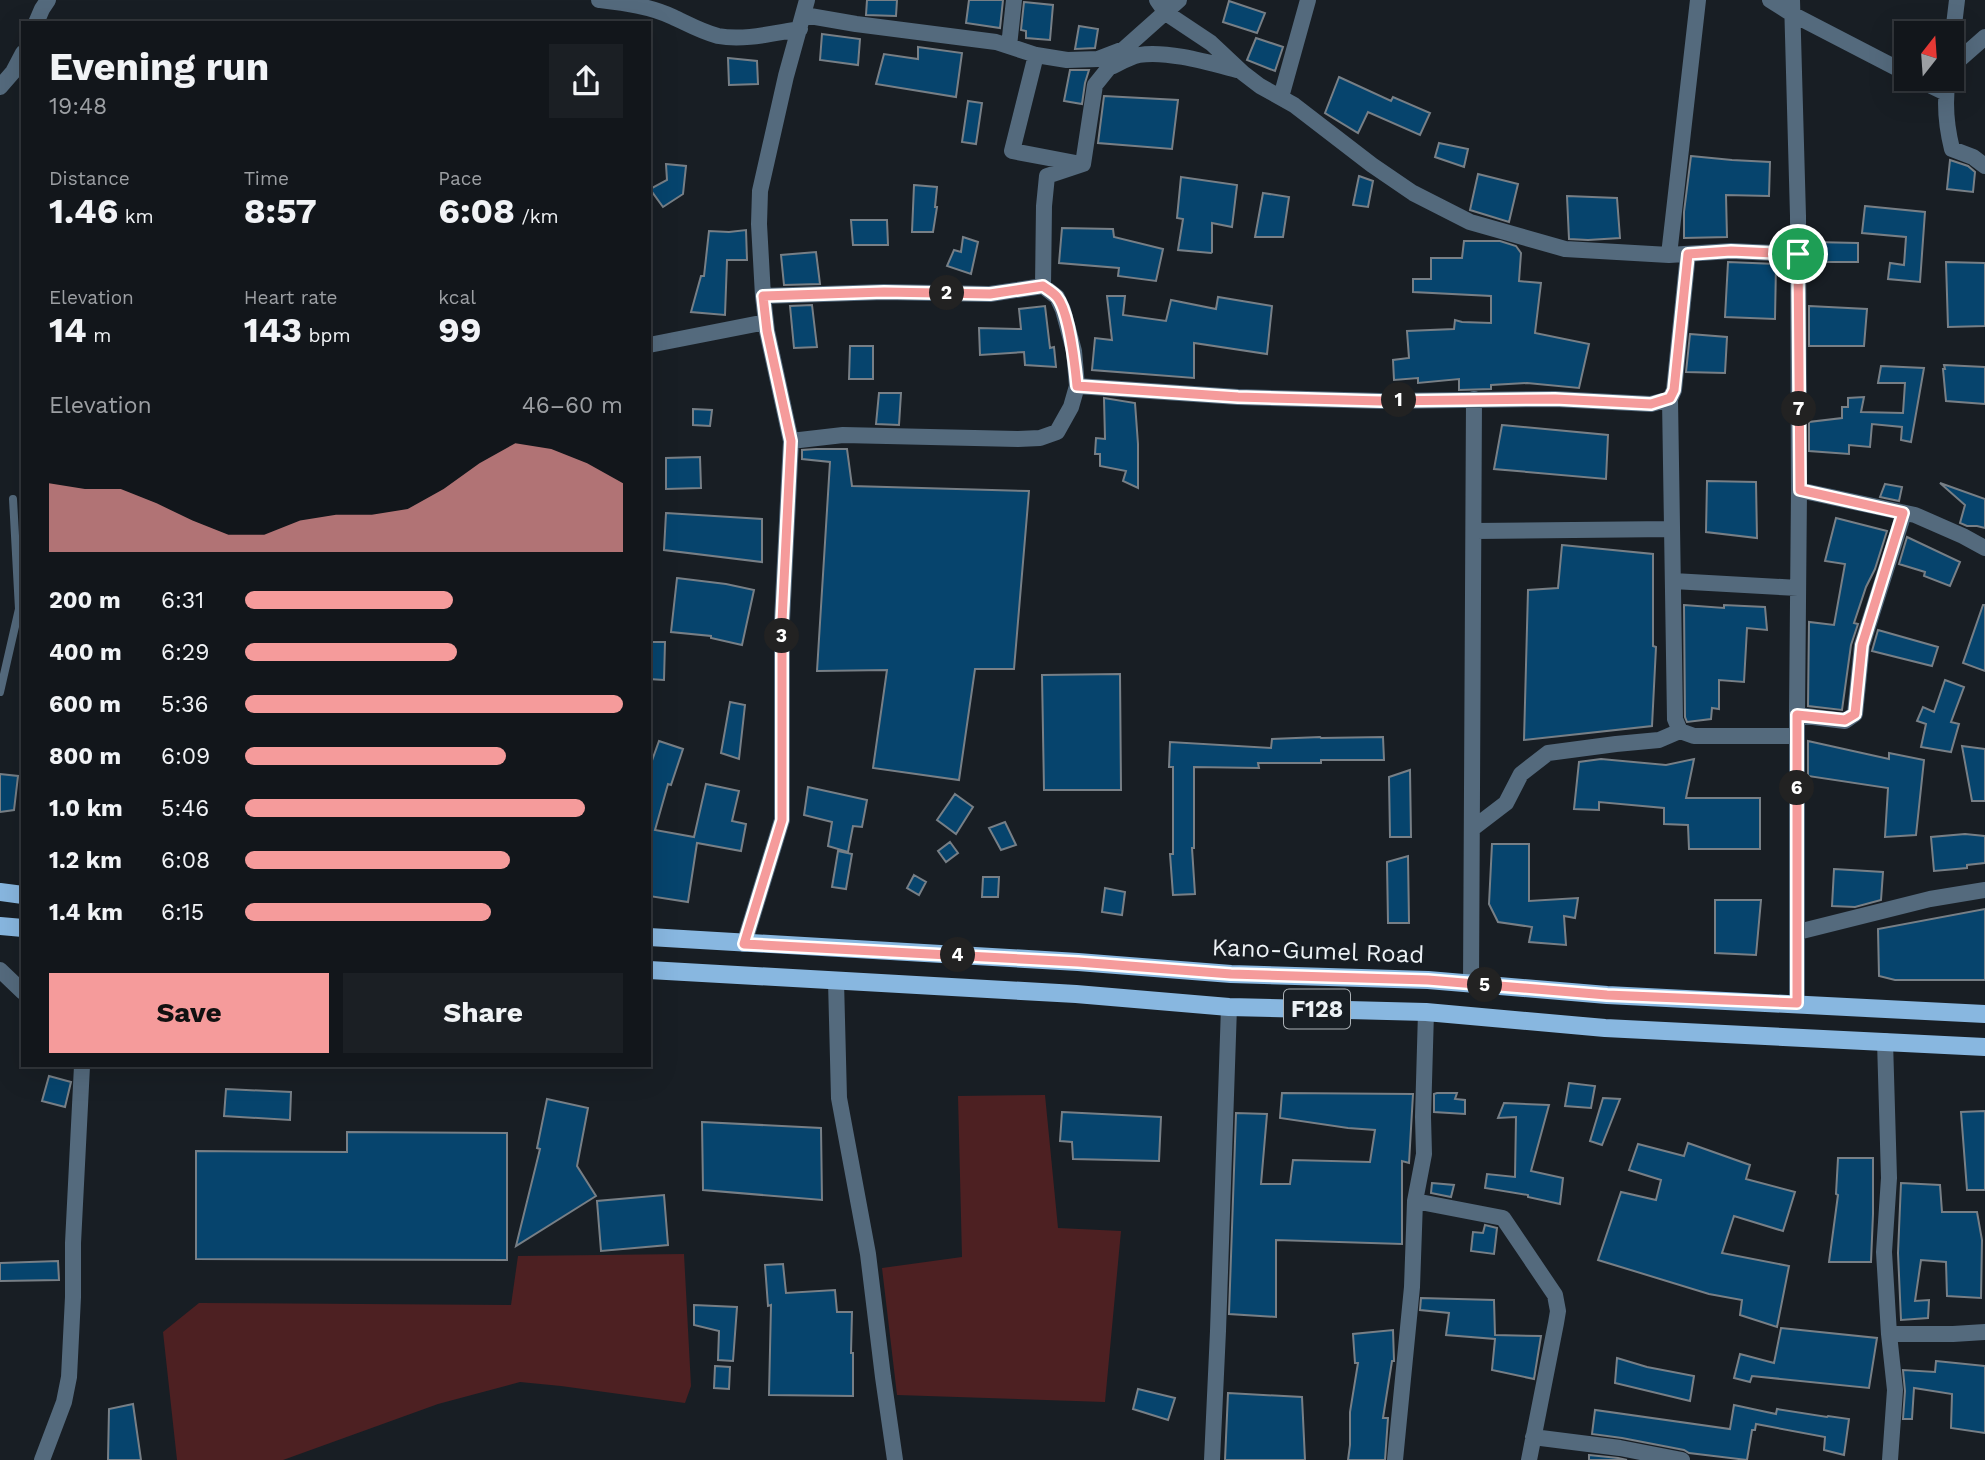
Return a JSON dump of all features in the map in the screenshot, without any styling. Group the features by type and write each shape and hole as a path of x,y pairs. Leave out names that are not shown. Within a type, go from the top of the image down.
{"main road":[{"path":"0,892 21,895"},
{"path":"0,926 21,928"},
{"name":"Kano-Gumel Road","path":"651,937 1078,962 1231,974 1428,980 1607,995 1985,1014"},
{"name":"F128","path":"651,970 1076,994 1229,1007 1426,1013 1605,1028 1985,1047"}],"street":[{"path":"37,21 48,0"},
{"path":"599,0 637,5 672,16 720,37 751,36 804,14 856,24 996,42 1036,55 1067,60 1098,59 1124,49"},
{"path":"1009,46 1014,0"},
{"path":"1083,164 1096,85 1124,49 1149,25 1161,7 1179,0"},
{"path":"1281,97 1308,0"},
{"path":"1670,255 1698,0"},
{"path":"1770,0 1792,7 1894,66"},
{"path":"1954,21 1957,0"},
{"path":"1161,7 1211,43 1260,86 1294,105 1372,165 1413,193 1470,222 1565,249 1670,255 1731,251 1798,254"},
{"path":"1792,7 1800,490 1797,1003"},
{"path":"744,944 782,820 782,621 791,441 766,322 759,224 760,191 786,76 804,14"},
{"path":"1964,56 1985,37"},
{"path":"1036,55 1012,151 1083,164"},
{"path":"1110,67 1138,55 1159,55 1200,60 1240,71"},
{"path":"0,87 13,72 21,57"},
{"path":"1947,91 1946,123 1952,149 1985,166"},
{"path":"1043,286 1047,176 1083,164"},
{"path":"1680,731 1675,719 1670,398 1674,390 1688,254"},
{"path":"763,296 884,292 990,294 1043,286 1057,297 1074,351 1077,386 1071,407 1057,432 1040,438 843,435 791,441"},
{"path":"651,345 766,322"},
{"path":"1077,386 1238,397 1381,401 1555,399 1651,404 1670,398"},
{"path":"1471,984 1474,399"},
{"path":"1800,490 1915,515 1985,548"},
{"path":"1797,715 1845,720 1855,714 1862,645 1903,513"},
{"path":"1475,531 1672,529"},
{"path":"1672,580 1798,588"},
{"path":"1472,829 1506,803 1521,774 1548,753 1659,740 1680,731 1694,736 1797,736"},
{"path":"1798,932 1930,899 1985,890"},
{"path":"1,972 21,990"},
{"path":"836,981 839,1098 868,1254 895,1460"},
{"path":"1212,1460 1229,1007"},
{"path":"1395,1460 1412,1287 1415,1201 1424,1154 1426,1013"},
{"path":"1885,1041 1889,1178 1884,1252 1895,1390 1890,1460"},
{"path":"42,1460 64,1402 69,1377 82,1067"},
{"path":"1415,1201 1503,1219 1555,1295 1558,1311 1529,1460"},
{"path":"1889,1334 1985,1332"},
{"path":"1533,1437 1620,1448 1673,1459"}],"lane":[{"path":"0,692 19,609 13,499"}],"shaded area":[{"path":"1045,1095 1058,1228 1121,1231 1105,1402 897,1395 882,1268 962,1257 958,1096"},
{"path":"684,1254 691,1386 685,1403 520,1382 438,1404 283,1460 177,1460 163,1332 199,1303 511,1305 518,1256"}],"building":[{"path":"867,0 897,0 896,16 866,15"},
{"path":"969,0 1003,0 1000,28 966,23"},
{"path":"1229,1 1265,13 1257,33 1223,22"},
{"path":"1024,2 1053,5 1050,40 1026,38 1026,31 1021,30"},
{"path":"1079,26 1098,29 1095,48 1075,49"},
{"path":"822,34 860,39 858,65 820,60"},
{"path":"1256,38 1283,47 1275,71 1247,60"},
{"path":"918,47 962,53 956,97 876,84 884,54 918,59"},
{"path":"728,58 757,61 758,84 729,85"},
{"path":"1070,70 1089,70 1082,104 1064,101"},
{"path":"1339,77 1391,101 1393,97 1430,113 1420,135 1368,112 1358,133 1325,113"},
{"path":"1104,96 1178,100 1172,149 1098,143"},
{"path":"968,101 982,103 976,144 962,142"},
{"path":"1439,143 1468,149 1464,167 1435,157"},
{"path":"1691,156 1770,162 1769,196 1726,195 1727,237 1684,238 1684,212"},
{"path":"1950,160 1968,166 1975,172 1973,192 1947,189"},
{"path":"666,164 686,166 683,194 663,207 651,188 667,180"},
{"path":"1478,174 1518,184 1509,222 1470,210"},
{"path":"1359,176 1373,181 1368,207 1353,205"},
{"path":"1181,177 1237,185 1232,227 1212,223 1211,253 1178,250 1183,219 1177,218"},
{"path":"914,185 937,187 933,232 912,232"},
{"path":"1263,193 1289,197 1283,237 1255,237"},
{"path":"1567,196 1617,198 1620,238 1569,239"},
{"path":"1865,206 1925,212 1920,282 1888,279 1890,263 1904,265 1906,237 1862,233"},
{"path":"851,220 887,220 888,245 853,245"},
{"path":"1062,228 1113,229 1114,237 1163,249 1156,281 1118,276 1119,268 1059,263"},
{"path":"746,230 747,260 727,260 725,315 691,312 701,276 704,276 709,231"},
{"path":"963,237 978,242 971,274 947,266 954,250 961,252"},
{"path":"1464,241 1500,241 1516,246 1521,253 1519,281 1541,283 1535,333 1589,344 1579,388 1527,383 1491,385 1491,389 1459,390 1459,379 1418,383 1418,378 1394,380 1393,360 1409,358 1407,331 1454,329 1455,320 1491,323 1491,296 1413,292 1413,279 1431,279 1431,258 1462,258"},
{"path":"1813,242 1858,243 1858,262 1813,262"},
{"path":"816,252 820,284 784,285 781,255"},
{"path":"1728,262 1776,264 1775,319 1725,317"},
{"path":"1946,262 1985,263 1985,326 1948,327"},
{"path":"1107,296 1125,296 1123,315 1166,321 1171,300 1216,309 1218,297 1272,306 1267,354 1194,343 1194,378 1092,370 1095,338 1112,340"},
{"path":"812,305 817,347 794,348 790,306"},
{"path":"1045,306 1050,348 1054,347 1056,367 1025,365 1024,352 980,355 979,328 1021,329 1019,309"},
{"path":"1809,306 1867,309 1864,346 1809,346"},
{"path":"1690,334 1727,337 1725,373 1686,372"},
{"path":"850,346 873,346 873,379 849,379"},
{"path":"1944,365 1985,367 1985,404 1946,401"},
{"path":"1881,366 1924,368 1911,442 1901,440 1902,427 1872,424 1870,447 1849,445 1849,454 1809,451 1809,422 1842,418 1842,407 1848,407 1848,398 1864,397 1861,412 1903,413 1905,383 1878,383"},
{"path":"879,393 901,393 899,425 876,424"},
{"path":"1104,398 1135,403 1138,488 1123,481 1126,471 1100,466 1100,454 1095,454 1096,438 1105,439"},
{"path":"693,409 712,410 710,426 693,425"},
{"path":"1502,425 1608,435 1606,479 1494,469"},
{"path":"847,449 852,486 1029,491 1014,669 975,669 959,780 873,768 887,670 817,671 830,462 802,459 802,450"},
{"path":"700,457 701,488 666,489 666,458"},
{"path":"1707,481 1756,482 1757,538 1706,532"},
{"path":"1940,483 1985,499 1985,528 1960,523 1965,505"},
{"path":"1885,484 1902,487 1899,501 1880,497"},
{"path":"666,513 762,519 762,562 664,550"},
{"path":"1836,518 1887,531 1854,623 1858,624 1851,645 1842,710 1808,706 1809,622 1834,625 1845,564 1825,561"},
{"path":"1907,537 1960,562 1950,586 1924,576 1925,572 1899,564"},
{"path":"1562,545 1653,554 1653,646 1656,647 1652,726 1524,740 1528,590 1558,588"},
{"path":"677,578 754,590 742,645 711,636 671,632"},
{"path":"1684,605 1765,607 1767,630 1747,628 1744,682 1719,680 1719,709 1712,708 1711,719 1687,722 1685,717"},
{"path":"1985,605 1985,671 1963,663"},
{"path":"1878,630 1938,647 1932,666 1872,651"},
{"path":"651,642 665,642 664,680 651,679"},
{"path":"1120,674 1121,790 1044,790 1042,675"},
{"path":"1945,680 1964,687 1951,722 1959,724 1951,752 1921,747 1926,724 1917,721 1923,707 1934,712"},
{"path":"730,702 745,705 739,759 721,753"},
{"path":"1383,737 1384,760 1258,763 1259,768 1194,767 1192,848 1195,894 1173,895 1170,854 1173,854 1173,767 1169,767 1170,742 1271,748 1272,739"},
{"path":"659,741 683,749 671,785 668,784 655,830 694,837 706,784 739,791 732,821 746,824 741,851 697,843 688,902 651,896 651,763"},
{"path":"1808,741 1889,759 1889,753 1924,760 1916,835 1885,837 1888,788 1808,776"},
{"path":"1962,746 1985,749 1985,801 1972,801"},
{"path":"1601,759 1666,765 1694,759 1686,798 1760,798 1760,849 1689,849 1688,825 1664,824 1664,808 1599,802 1599,810 1574,809 1579,762"},
{"path":"1410,770 1411,837 1390,837 1389,777"},
{"path":"0,774 18,776 14,810 0,812"},
{"path":"808,787 867,800 862,827 853,826 848,852 828,846 832,822 804,815"},
{"path":"955,794 973,807 956,834 937,820"},
{"path":"1005,822 1016,845 1001,850 989,828"},
{"path":"1965,834 1985,836 1985,863 1967,865 1967,868 1934,871 1931,837"},
{"path":"950,842 958,853 946,862 938,851"},
{"path":"1492,844 1529,844 1529,901 1578,898 1575,918 1564,916 1566,945 1529,942 1532,927 1498,922 1489,904"},
{"path":"838,851 852,854 846,889 832,887"},
{"path":"1408,856 1409,923 1388,923 1387,862"},
{"path":"1834,869 1883,872 1881,900 1855,907 1832,906"},
{"path":"914,875 926,882 919,895 907,888"},
{"path":"983,877 999,877 998,897 982,897"},
{"path":"1105,888 1125,892 1122,915 1102,912"},
{"path":"1715,900 1761,900 1756,955 1715,953"},
{"path":"1985,909 1985,980 1895,980 1879,976 1878,929"},
{"path":"49,1076 71,1082 65,1107 42,1101"},
{"path":"1569,1083 1595,1086 1591,1108 1565,1106"},
{"path":"226,1089 291,1092 290,1120 224,1116"},
{"path":"1282,1093 1413,1094 1409,1163 1402,1161 1402,1244 1276,1240 1276,1317 1229,1314 1236,1113 1267,1114 1261,1184 1290,1184 1293,1160 1370,1162 1375,1130 1280,1118"},
{"path":"1457,1093 1455,1099 1465,1100 1465,1114 1434,1112 1434,1094"},
{"path":"1603,1098 1620,1099 1602,1145 1590,1141"},
{"path":"547,1099 588,1108 577,1166 596,1196 516,1246 540,1149 537,1148"},
{"path":"1504,1103 1549,1105 1531,1171 1563,1178 1560,1204 1528,1195 1485,1188 1487,1174 1515,1177 1516,1117 1498,1118"},
{"path":"1985,1111 1985,1190 1967,1190 1961,1112"},
{"path":"1062,1112 1161,1117 1159,1161 1073,1159 1072,1142 1060,1141"},
{"path":"702,1122 821,1128 822,1200 703,1190"},
{"path":"347,1132 507,1133 507,1260 196,1259 196,1151 347,1152"},
{"path":"1688,1143 1750,1165 1746,1179 1795,1192 1783,1231 1734,1216 1722,1253 1789,1266 1777,1327 1740,1315 1742,1300 1709,1294 1598,1260 1621,1192 1656,1200 1661,1180 1629,1170 1638,1144 1684,1156"},
{"path":"1838,1158 1873,1158 1871,1262 1829,1262 1838,1195"},
{"path":"1432,1183 1454,1185 1451,1197 1431,1193"},
{"path":"1901,1183 1940,1185 1942,1212 1977,1212 1982,1240 1981,1298 1947,1296 1946,1262 1921,1260 1915,1301 1929,1300 1928,1318 1901,1320 1898,1253"},
{"path":"664,1195 668,1245 601,1251 597,1201"},
{"path":"1485,1225 1497,1228 1494,1254 1471,1251 1473,1232 1483,1233"},
{"path":"58,1261 59,1280 0,1281 0,1263"},
{"path":"783,1264 786,1293 835,1290 837,1312 852,1312 853,1396 769,1395 771,1305 768,1306 765,1265"},
{"path":"1421,1298 1494,1300 1495,1335 1541,1336 1534,1379 1492,1370 1495,1339 1446,1335 1449,1313 1420,1310"},
{"path":"694,1305 737,1307 733,1361 718,1360 719,1331 694,1325"},
{"path":"1781,1328 1877,1338 1869,1388 1752,1376 1750,1382 1734,1378 1740,1354 1774,1363"},
{"path":"1393,1330 1394,1361 1383,1418 1388,1418 1385,1460 1348,1460 1350,1412 1358,1363 1355,1363 1353,1334"},
{"path":"1617,1358 1694,1376 1690,1401 1615,1383"},
{"path":"1936,1361 1985,1366 1985,1433 1951,1428 1952,1394 1914,1388 1912,1419 1903,1419 1903,1370 1935,1372"},
{"path":"715,1366 730,1367 729,1389 714,1388"},
{"path":"1138,1389 1175,1398 1168,1420 1133,1409"},
{"path":"1228,1393 1302,1397 1305,1460 1225,1460"},
{"path":"133,1404 141,1460 108,1460 109,1409"},
{"path":"1734,1405 1776,1414 1777,1409 1849,1419 1844,1455 1824,1450 1825,1437 1756,1424 1755,1430 1752,1430 1747,1460 1689,1453 1592,1434 1595,1410 1730,1429"},
{"path":"1589,1455 1618,1458 1627,1460 1589,1460"}],"route":[{"path":"1731,251 1798,254 1800,490 1903,513 1862,645 1855,714 1845,720 1797,715 1797,1003 1607,995 1428,980 1231,974 1078,962 744,944 782,820 782,621 791,441 767,331 763,296 884,292 990,294 1043,286 1057,297 1063,310 1074,351 1077,386 1238,397 1381,401 1555,399 1651,404 1670,398 1674,390 1688,254 1731,251"}]}
